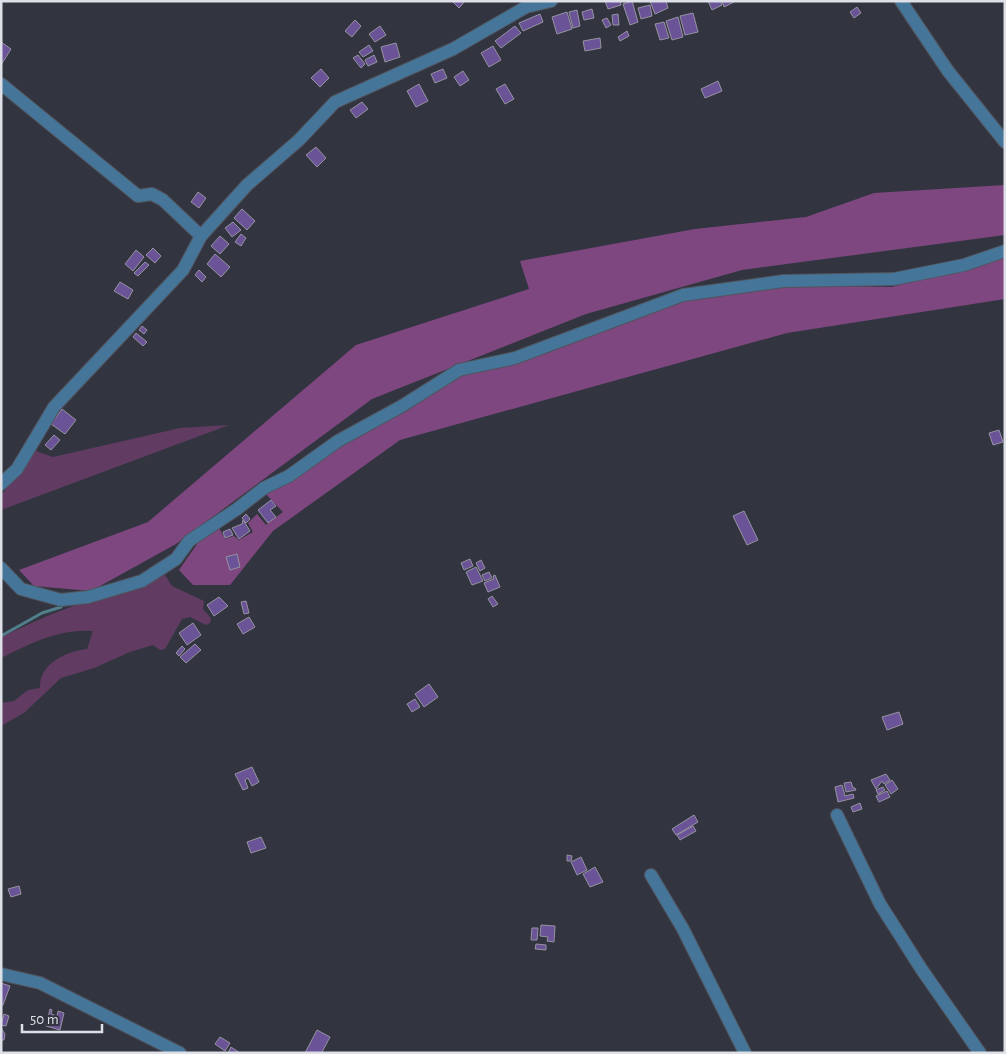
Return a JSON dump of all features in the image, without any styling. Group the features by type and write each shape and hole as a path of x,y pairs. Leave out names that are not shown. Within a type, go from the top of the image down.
{"street":[{"path":"1,484 17,469 54,407 183,270 201,236 246,184 299,140 335,102 453,49 526,7 551,1"},
{"path":"901,1 948,71 1005,142"},
{"path":"1,84 138,196 152,194 163,200 201,236"},
{"path":"1,568 21,589 61,600 88,597 142,581 176,559 189,541 237,509 264,488 289,476 338,441 402,406 459,370 515,358 683,295 784,281 894,279 964,266 1005,252"},
{"path":"837,815 880,904 922,970 980,1053"},
{"path":"651,875 683,929 745,1053"},
{"path":"1,974 40,983 180,1053"}],"shaded area":[{"path":"1005,185 1005,235 742,270 586,314 372,399 176,544 91,591 34,586 19,570 148,522 356,345 529,289 520,261 695,229 806,217 874,193"},
{"path":"1005,256 1005,299 787,333 400,440 273,531 230,585 193,585 179,570 202,537 218,526 225,539 234,536 239,540 253,532 248,523 257,514 266,525 283,512 265,493 458,376 516,364 686,299 786,285 892,287"},
{"path":"229,425 1,510 1,496 33,450 53,457 180,428"},
{"path":"163,572 172,586 204,601 203,609 211,618 210,623 206,625 190,617 182,619 165,649 160,650 153,645 130,652 94,668 61,678 24,713 1,726 1,703 14,701 28,690 40,688 44,672 49,666 63,656 87,649 93,631 69,632 45,638 1,658 1,637 47,616"}],"building":[{"path":"452,1 465,1 459,8"},
{"path":"605,1 620,1 621,5 608,9"},
{"path":"632,1 638,22 630,25 623,4"},
{"path":"650,1 666,1 668,8 655,14"},
{"path":"708,1 720,1 722,5 712,10"},
{"path":"722,1 734,1 734,2 724,7"},
{"path":"650,5 652,16 641,19 638,8"},
{"path":"857,7 861,13 854,18 850,12"},
{"path":"592,9 594,18 584,20 582,12"},
{"path":"577,10 580,26 573,28 569,12"},
{"path":"567,12 572,29 557,34 552,17"},
{"path":"693,13 698,32 685,35 680,16"},
{"path":"540,14 543,22 523,31 519,23"},
{"path":"618,14 619,25 613,25 612,15"},
{"path":"678,17 683,37 672,40 666,21"},
{"path":"607,18 611,25 606,28 602,20"},
{"path":"355,20 361,26 352,37 345,31"},
{"path":"664,22 669,38 660,40 655,24"},
{"path":"380,26 386,35 375,42 369,34"},
{"path":"515,26 521,33 501,48 495,41"},
{"path":"627,31 629,36 620,41 618,37"},
{"path":"600,38 601,48 585,51 583,41"},
{"path":"1,42 11,49 1,65"},
{"path":"396,43 400,57 385,62 381,47"},
{"path":"369,45 373,51 363,57 359,52"},
{"path":"493,46 501,60 489,67 481,53"},
{"path":"358,55 365,64 361,68 353,58"},
{"path":"374,55 377,62 368,66 365,60"},
{"path":"321,69 329,78 320,87 311,78"},
{"path":"443,69 447,78 435,83 431,74"},
{"path":"463,71 469,80 460,86 454,77"},
{"path":"718,81 722,91 705,98 701,89"},
{"path":"419,84 428,101 416,107 407,91"},
{"path":"505,84 514,99 505,104 496,89"},
{"path":"362,102 368,109 356,118 350,110"},
{"path":"316,147 326,158 317,167 306,155"},
{"path":"198,192 206,198 199,208 191,202"},
{"path":"242,209 255,221 247,230 234,218"},
{"path":"233,222 241,230 232,237 225,228"},
{"path":"241,234 246,238 241,246 235,242"},
{"path":"220,236 229,244 220,254 211,246"},
{"path":"153,248 161,256 155,263 146,255"},
{"path":"136,250 144,257 133,271 125,264"},
{"path":"215,254 230,267 221,277 207,264"},
{"path":"145,262 149,265 138,276 134,273"},
{"path":"199,270 206,277 202,282 195,275"},
{"path":"120,282 133,290 128,299 114,291"},
{"path":"142,326 147,330 144,334 139,330"},
{"path":"136,333 147,342 143,346 133,337"},
{"path":"62,409 76,420 65,434 51,424"},
{"path":"999,430 1003,442 993,445 989,433"},
{"path":"54,435 60,440 51,450 45,445"},
{"path":"271,500 276,506 270,510 276,517 268,523 258,510"},
{"path":"744,511 758,540 747,545 733,516"},
{"path":"246,514 250,519 246,523 242,518"},
{"path":"243,520 250,531 239,539 232,528 242,524"},
{"path":"230,529 233,535 225,538 223,532"},
{"path":"237,554 240,567 230,570 226,557"},
{"path":"470,559 473,566 464,570 461,563"},
{"path":"481,560 485,568 480,571 476,563"},
{"path":"476,567 483,581 472,585 466,572"},
{"path":"489,572 492,578 485,581 482,575"},
{"path":"495,575 500,587 488,592 484,583 494,579 493,576"},
{"path":"492,596 498,604 493,607 488,599"},
{"path":"219,597 228,606 214,616 207,605"},
{"path":"246,601 249,613 244,614 241,602"},
{"path":"249,617 255,627 243,634 237,624"},
{"path":"193,623 201,635 187,645 179,633"},
{"path":"195,644 201,650 186,663 180,657"},
{"path":"182,646 185,649 179,656 176,653"},
{"path":"429,684 438,697 424,707 415,694"},
{"path":"415,699 420,707 412,712 407,704"},
{"path":"899,712 903,724 887,730 882,717"},
{"path":"252,767 259,782 252,786 248,778 245,780 248,788 243,790 235,774"},
{"path":"886,774 890,780 884,784 882,781 876,789 871,780"},
{"path":"892,780 898,789 891,794 885,785"},
{"path":"851,782 856,790 846,792 844,783"},
{"path":"842,785 845,796 853,794 854,798 838,802 835,787"},
{"path":"883,787 885,790 878,794 876,790"},
{"path":"887,791 890,797 879,802 876,796"},
{"path":"860,803 862,809 853,812 851,807"},
{"path":"694,815 698,822 676,835 672,829"},
{"path":"693,826 696,831 680,840 677,835"},
{"path":"261,837 266,848 251,853 247,842"},
{"path":"567,855 572,856 571,861 567,861"},
{"path":"581,857 587,870 577,875 571,862"},
{"path":"595,867 603,882 590,887 583,874"},
{"path":"19,886 21,894 11,897 8,889"},
{"path":"541,925 555,926 554,942 547,941 548,937 540,936"},
{"path":"532,928 538,928 537,940 531,940"},
{"path":"536,944 546,945 546,950 535,949"},
{"path":"1,983 10,986 3,1005 1,1005"},
{"path":"50,1009 52,1010 51,1014 57,1016 58,1011 64,1013 60,1030 46,1026"},
{"path":"4,1014 9,1016 6,1026 1,1025"},
{"path":"1,1028 5,1034 4,1040 1,1040"},
{"path":"317,1030 330,1037 322,1052 324,1053 305,1053"},
{"path":"220,1037 230,1043 225,1051 215,1044"},
{"path":"231,1047 240,1053 228,1053"}],"waterway":[{"path":"1,636 42,613 61,607"}]}
